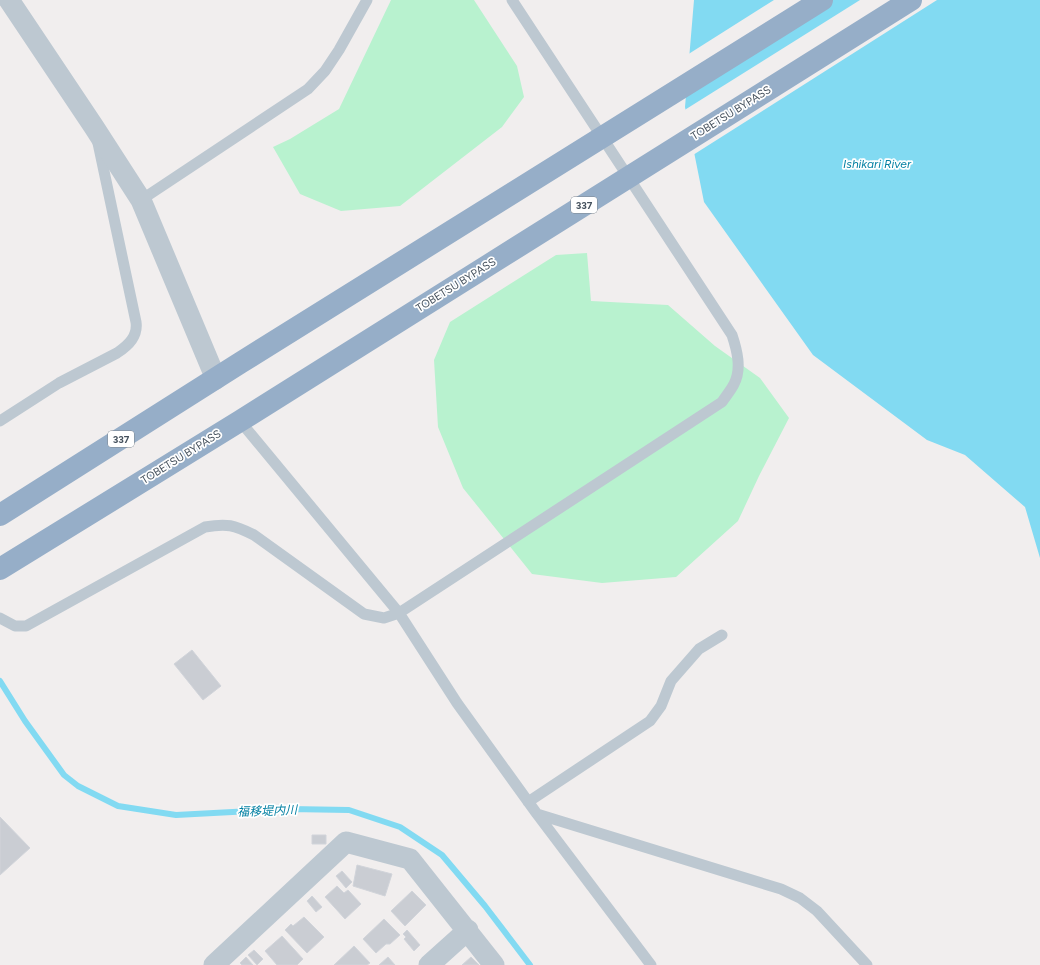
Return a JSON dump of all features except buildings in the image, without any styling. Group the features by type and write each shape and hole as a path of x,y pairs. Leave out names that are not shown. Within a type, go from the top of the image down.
{"highway":[{"name":"337","path":"1,515 240,363 822,0"},
{"name":"TOBETSU BYPASS","path":"0,569 249,415 911,0"}],"street":[{"path":"9,0 141,200 216,379"},
{"path":"214,965 346,842 410,859 468,930 494,965"},
{"path":"429,965 468,930"}],"lane":[{"path":"141,200 308,89 325,71 367,0"},
{"path":"0,618 15,626 26,626 205,527 222,524 237,527 254,535 364,614 384,618 399,614 722,402 735,384 738,366 737,349 732,335 512,0"},
{"path":"0,421 59,383 118,353 126,347 135,334 137,328 94,127"},
{"path":"249,415 399,614 458,703 536,814 651,965"},
{"path":"528,802 650,722 661,706 671,681 699,649 722,635"},
{"path":"536,814 781,889 800,898 816,911 867,965"}],"green space":[{"path":"391,0 474,0 517,66 524,97 502,127 400,206 341,211 300,194 273,147 290,139 339,109"},
{"path":"587,253 591,301 668,305 715,346 760,378 789,418 738,521 676,577 602,583 532,574 463,488 438,427 434,360 450,322 556,255"}],"water":[{"name":"Ishikari River","path":"694,0 1040,0 1040,558 1025,507 965,455 927,440 813,355 704,202 685,107"}],"pier":[{"path":"774,0 830,0 684,93 687,55"},
{"path":"860,0 937,0 693,155 683,111"}],"waterway":[{"name":"福移堤内川","path":"0,681 25,721 64,775 78,786 118,806 176,815 290,809 349,810 400,827 442,855 485,906 530,965"}]}
